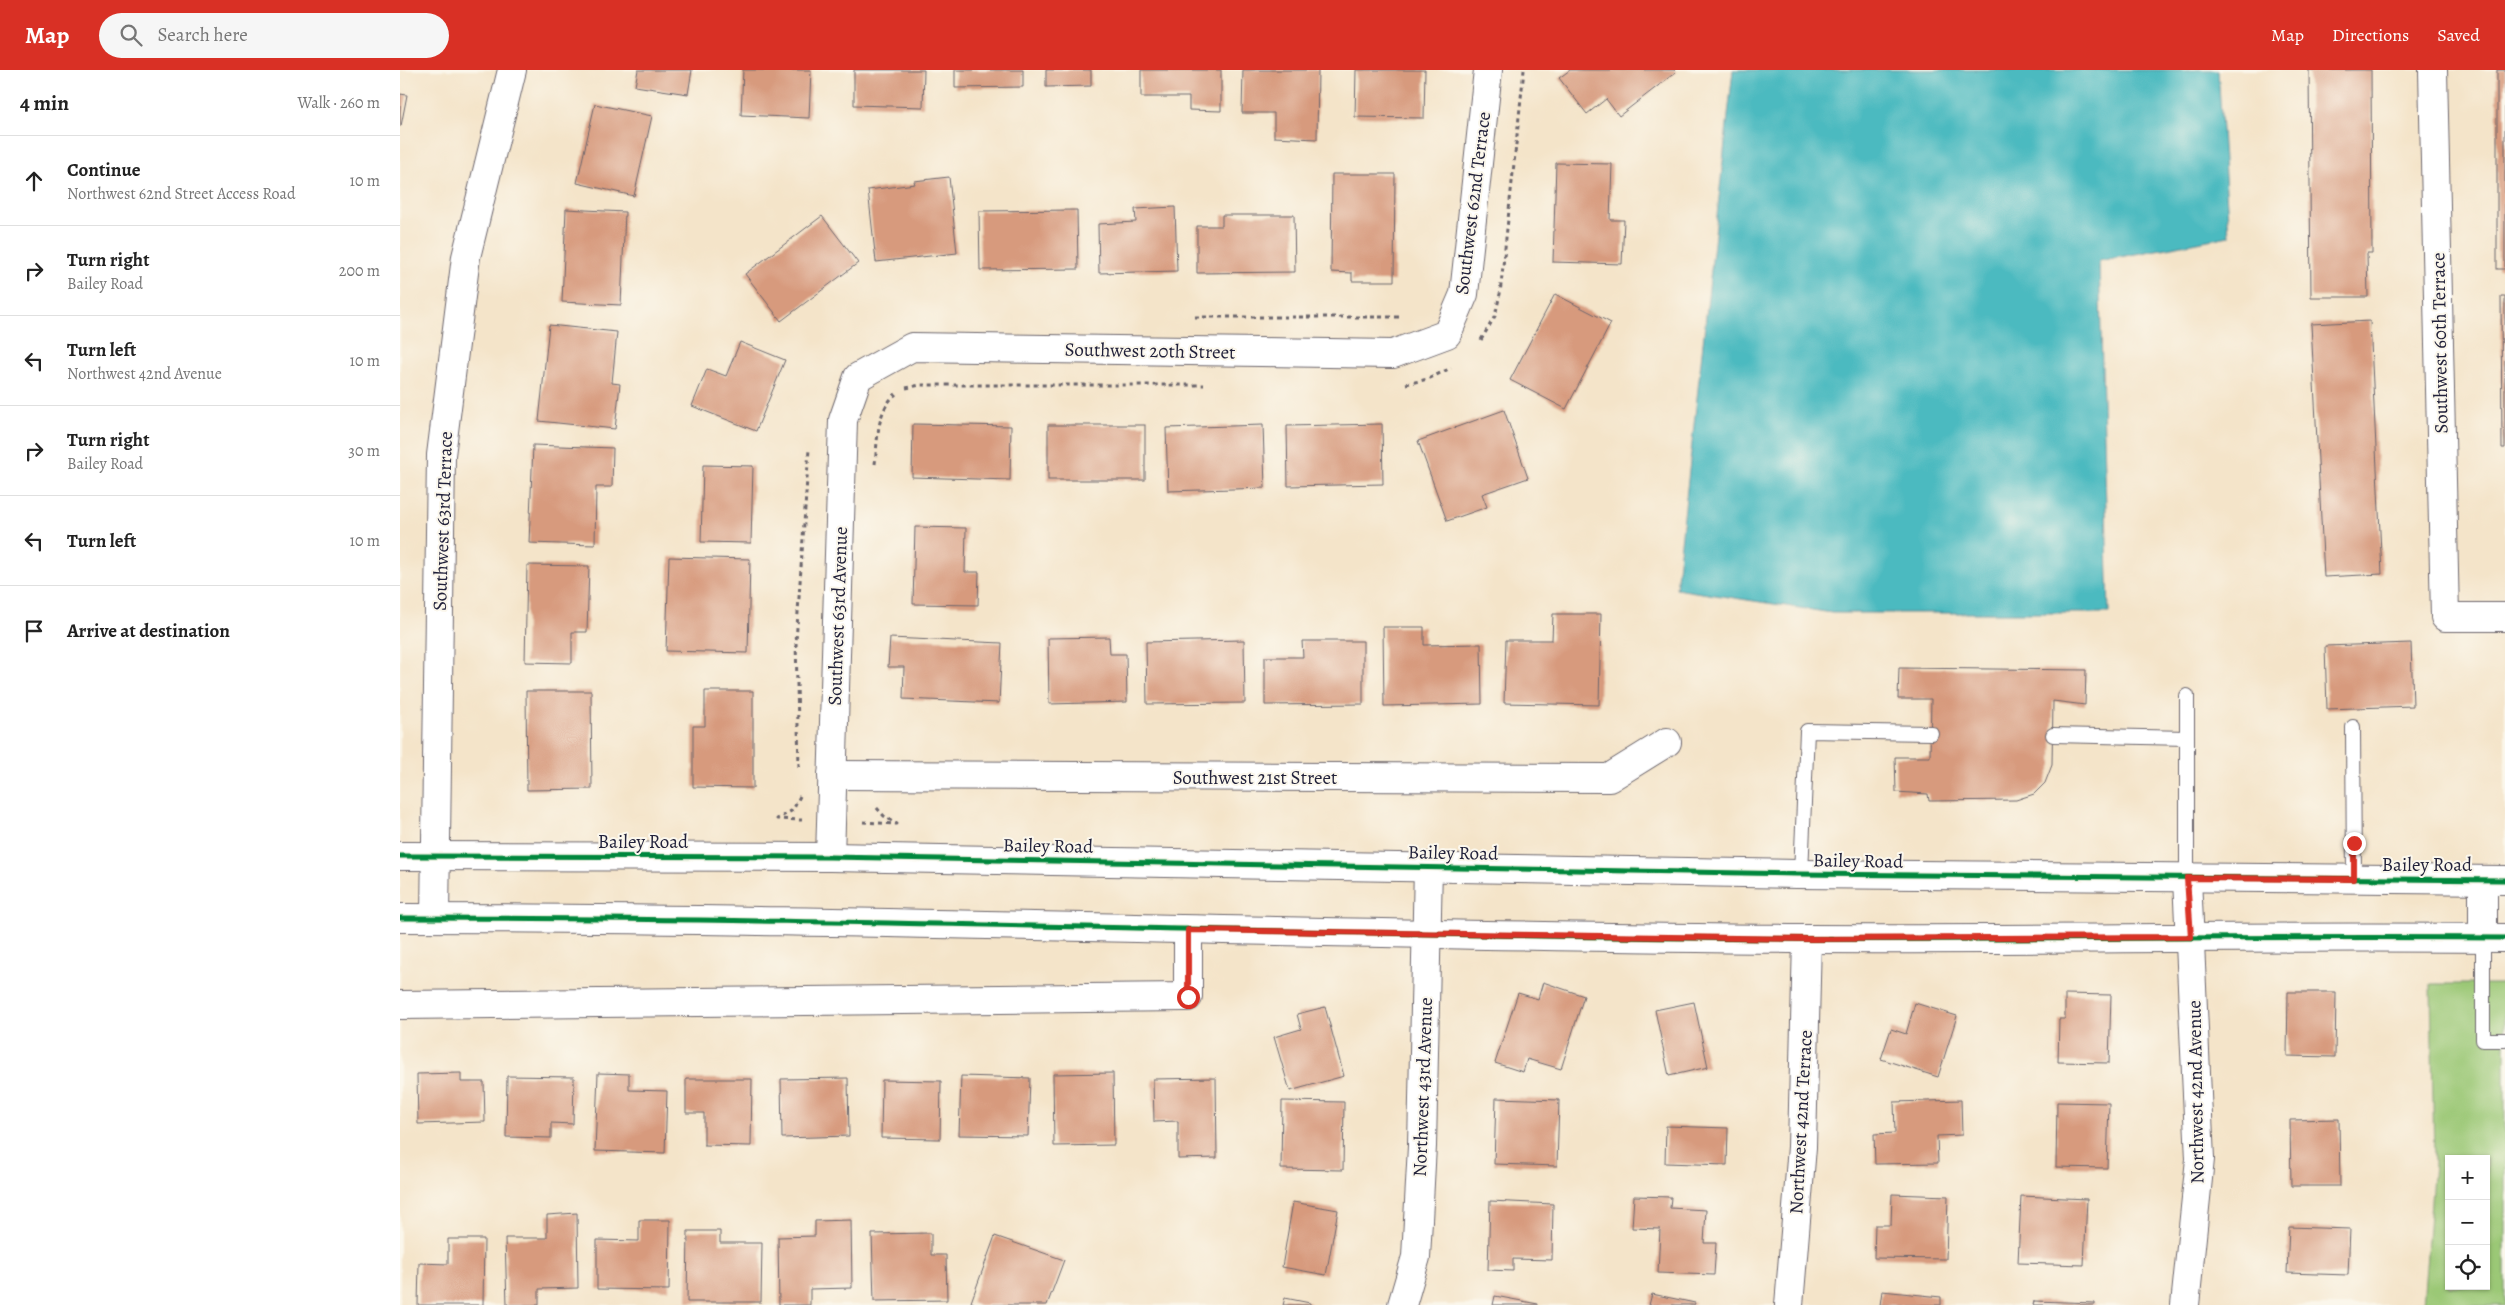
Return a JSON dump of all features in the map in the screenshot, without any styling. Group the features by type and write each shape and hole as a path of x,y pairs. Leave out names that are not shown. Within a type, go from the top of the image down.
{"street":[{"name":"Southwest 63rd Terrace","path":"435,918 440,455 466,257 512,70"},
{"name":"Southwest 62nd Terrace","path":"1447,334 1464,294 1488,70"},
{"name":"Southwest 60th Terrace","path":"2433,70 2445,617 2505,617"},
{"name":"Southwest 20th Street","path":"858,377 912,347 1393,354 1447,334"},
{"name":"Southwest 63rd Avenue","path":"830,857 843,420 858,377"},
{"name":"Southwest 21st Street","path":"832,775 1609,778 1667,742"},
{"name":"Bailey Road","path":"400,856 830,857 1801,874 2494,880"},
{"name":"Northwest 43rd Avenue","path":"1402,1305 1416,1257 1422,1146 1428,866"},
{"name":"Northwest 42nd Avenue","path":"2184,1305 2200,1159 2187,878"},
{"path":"400,918 1807,939 2494,938 2494,880"},
{"path":"400,1005 1188,997 1188,930"},
{"name":"Northwest 42nd Terrace","path":"1789,1305 1802,1147 1807,939"}],"lane":[{"path":"2187,696 2187,878"},
{"path":"2353,727 2354,879"},
{"path":"1801,874 1807,731 1931,733"},
{"path":"2053,734 2187,738"},
{"path":"2494,938 2482,1040 2505,1040"}],"path":[{"path":"1476,347 1495,316 1500,294 1524,70"},
{"path":"1186,318 1407,315"},
{"path":"1404,385 1428,379 1454,366"},
{"path":"903,390 920,385 1207,385"},
{"path":"874,470 884,407 898,392"},
{"path":"800,776 796,642 802,533 810,441"},
{"path":"800,795 794,810 777,819 896,824 877,808 870,775"}],"green space":[{"path":"2431,984 2505,984 2505,1305 2423,1305 2434,1163"}],"water":[{"path":"1733,70 2218,70 2229,236 2099,261 2109,613 1832,613 1676,589"}],"building":[{"path":"638,70 692,70 688,94 635,86"},
{"path":"743,70 811,70 809,118 741,115"},
{"path":"854,70 924,70 923,107 854,105"},
{"path":"955,70 1023,70 1023,87 955,88"},
{"path":"1046,70 1091,70 1091,86 1046,87"},
{"path":"1141,70 1221,70 1221,111 1189,110 1189,97 1141,97"},
{"path":"1243,70 1318,70 1317,139 1274,137 1274,113 1242,113"},
{"path":"1356,70 1425,70 1424,118 1355,117"},
{"path":"1570,70 1674,70 1676,72 1619,116 1606,99 1587,114 1559,78"},
{"path":"2309,70 2371,70 2372,253 2367,253 2368,297 2311,297"},
{"path":"2497,70 2505,70 2505,269 2497,269"},
{"path":"400,94 407,95 401,126 400,126"},
{"path":"595,104 652,116 634,196 577,183"},
{"path":"1556,163 1612,164 1610,220 1624,220 1622,264 1553,262"},
{"path":"1332,174 1395,174 1394,281 1352,281 1352,273 1331,272"},
{"path":"949,177 957,253 876,262 868,190 915,184 914,181"},
{"path":"1175,207 1177,271 1099,273 1098,224 1136,222 1135,209"},
{"path":"566,209 625,212 621,305 562,302"},
{"path":"1077,210 1078,269 980,270 979,211"},
{"path":"1222,215 1294,215 1295,272 1197,273 1197,226 1222,226"},
{"path":"822,216 858,263 781,321 745,274"},
{"path":"1555,294 1611,323 1566,409 1510,380"},
{"path":"2501,296 2505,296 2505,448 2502,448"},
{"path":"2370,321 2382,574 2324,577 2311,324"},
{"path":"549,325 617,332 612,383 620,384 615,429 539,421"},
{"path":"740,342 785,360 756,431 692,406 707,369 726,376"},
{"path":"1504,410 1528,478 1482,494 1487,507 1447,521 1418,441"},
{"path":"913,424 1011,426 1010,480 912,477"},
{"path":"1382,424 1383,484 1288,486 1287,426"},
{"path":"1048,425 1145,425 1145,480 1048,480"},
{"path":"1263,425 1265,488 1168,491 1166,428"},
{"path":"533,445 613,448 612,487 596,487 595,545 529,543"},
{"path":"703,465 753,466 751,543 701,542"},
{"path":"915,527 966,528 965,572 979,572 978,605 913,604"},
{"path":"669,557 750,559 748,653 666,651"},
{"path":"527,565 589,566 587,632 572,632 572,663 525,662"},
{"path":"1553,614 1601,614 1599,705 1504,703 1506,640 1552,640"},
{"path":"1383,627 1424,627 1424,645 1481,644 1482,704 1384,706"},
{"path":"1109,637 1110,654 1126,654 1127,702 1049,704 1048,638"},
{"path":"890,638 1002,643 999,703 903,699 904,667 888,667"},
{"path":"1244,640 1245,703 1147,704 1146,642"},
{"path":"1302,641 1363,641 1363,704 1265,705 1265,657 1303,657"},
{"path":"2411,643 2413,706 2327,709 2325,646"},
{"path":"1899,668 2086,670 2085,705 2053,701 2052,765 2045,783 2034,794 2016,800 1929,801 1928,794 1896,792 1895,757 1930,757 1931,699 1898,699"},
{"path":"526,691 591,691 592,789 527,790"},
{"path":"705,691 753,691 753,788 693,787 693,726 705,726"},
{"path":"1543,982 1584,996 1561,1069 1527,1059 1523,1072 1495,1063 1518,993 1538,999"},
{"path":"2288,992 2336,992 2335,1057 2287,1056"},
{"path":"2065,994 2111,995 2109,1063 2058,1062 2059,1019 2065,1019"},
{"path":"1694,1002 1708,1067 1669,1076 1655,1010"},
{"path":"1915,1003 1957,1016 1938,1077 1881,1059 1891,1029 1906,1034"},
{"path":"1325,1007 1344,1076 1290,1091 1274,1037 1301,1029 1297,1014"},
{"path":"461,1073 461,1082 484,1082 485,1122 418,1124 417,1074"},
{"path":"598,1073 629,1074 629,1090 667,1091 665,1153 595,1151"},
{"path":"1113,1073 1114,1145 1054,1146 1053,1074"},
{"path":"507,1076 574,1077 573,1124 551,1123 551,1138 506,1137"},
{"path":"961,1076 1030,1078 1028,1136 959,1135"},
{"path":"848,1078 849,1136 782,1138 781,1079"},
{"path":"1216,1078 1217,1158 1178,1159 1178,1121 1154,1122 1153,1079"},
{"path":"686,1079 752,1079 751,1146 704,1145 704,1113 686,1113"},
{"path":"882,1080 941,1081 940,1139 881,1138"},
{"path":"1496,1098 1559,1100 1557,1166 1494,1164"},
{"path":"1961,1100 1962,1135 1937,1136 1938,1163 1875,1164 1874,1134 1895,1133 1894,1102"},
{"path":"1282,1101 1344,1102 1343,1170 1281,1169"},
{"path":"2057,1102 2109,1103 2107,1168 2056,1167"},
{"path":"2339,1119 2340,1186 2291,1186 2290,1120"},
{"path":"1666,1126 1728,1128 1727,1165 1665,1163"},
{"path":"1892,1194 1948,1196 1946,1259 1874,1258 1875,1225 1891,1225"},
{"path":"1634,1196 1671,1197 1670,1208 1706,1210 1704,1243 1716,1243 1714,1275 1658,1273 1660,1229 1632,1228"},
{"path":"2021,1196 2087,1199 2084,1265 2018,1263"},
{"path":"1490,1201 1553,1204 1552,1260 1513,1259 1513,1271 1488,1270"},
{"path":"1293,1202 1338,1210 1326,1275 1282,1267"},
{"path":"577,1213 578,1288 539,1289 539,1305 507,1305 505,1238 547,1238 547,1215"},
{"path":"639,1220 670,1220 669,1290 597,1289 597,1240 639,1241"},
{"path":"851,1220 852,1288 810,1289 810,1305 779,1305 778,1237 815,1236 815,1221"},
{"path":"2289,1227 2350,1229 2348,1275 2287,1273"},
{"path":"688,1231 720,1231 720,1243 762,1243 761,1302 687,1302"},
{"path":"931,1233 931,1255 946,1255 947,1300 874,1301 872,1234"},
{"path":"995,1236 1064,1260 1047,1305 978,1305 971,1302"},
{"path":"448,1239 484,1239 483,1305 418,1305 419,1263 448,1264"},
{"path":"1882,1291 1941,1297 1941,1305 1880,1305"},
{"path":"1652,1294 1695,1303 1694,1305 1649,1305"},
{"path":"1495,1296 1538,1304 1538,1305 1493,1305"},
{"path":"1285,1298 1310,1303 1310,1305 1283,1305"},
{"path":"2034,1301 2095,1303 2095,1305 2033,1305"}],"cycle path":[{"path":"400,856 830,857 1797,874 2505,880"},
{"path":"400,918 752,921 1807,939 2505,938"}],"route":[{"path":"1188,997 1188,930 1807,939 2191,937 2187,878 2354,879 2354,843"}]}
